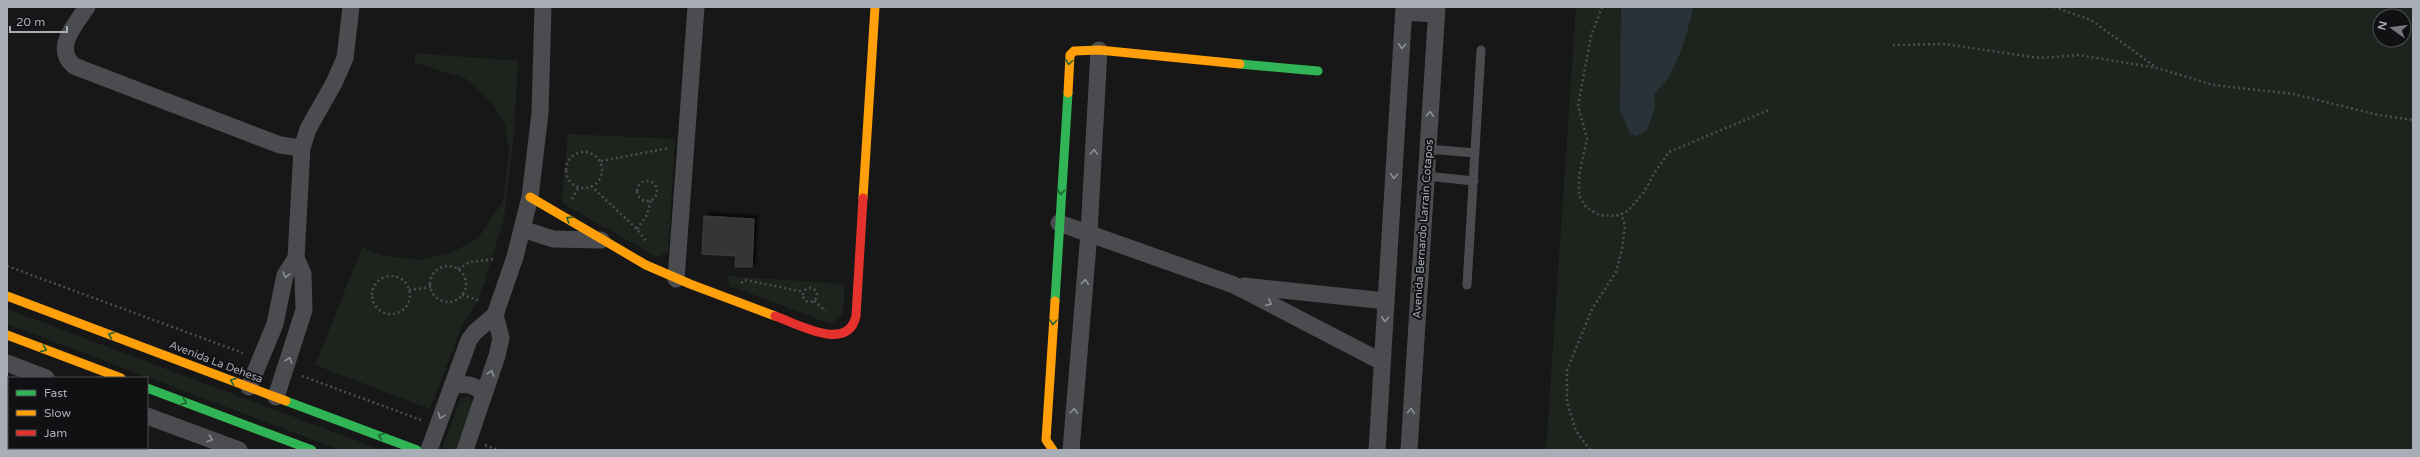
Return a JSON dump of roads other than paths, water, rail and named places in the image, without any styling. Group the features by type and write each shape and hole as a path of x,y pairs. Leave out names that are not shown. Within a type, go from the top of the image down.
{"street":[{"path":"86,7 66,40 64,47 69,61 74,66 280,144 302,148"},
{"path":"276,397 304,310 305,291 303,274 296,258 302,148 308,129 334,83 344,58 351,7"},
{"path":"429,450 469,340 495,315 515,257 530,197 540,113 543,7"},
{"path":"676,279 696,7"},
{"path":"530,197 556,210 601,240 676,279 832,336 846,333 853,326 856,316 875,7"},
{"path":"1377,450 1404,10 1436,11"},
{"name":"Avenida Bernardo Larraín Cotapos","path":"1409,450 1436,11"},
{"path":"1053,450 1046,440 1069,58 1074,50 1099,50 1318,71"},
{"path":"1071,450 1089,233 1099,50"},
{"path":"1059,224 1089,233 1234,285 1382,362"},
{"path":"522,229 553,239 601,240"},
{"path":"249,387 275,324 285,275 296,258"},
{"path":"1234,285 1386,300"},
{"name":"Avenida La Dehesa","path":"7,296 417,450"},
{"path":"464,450 484,394 500,342 495,315"},
{"path":"275,324 289,325 298,332"},
{"path":"7,335 118,377"},
{"path":"7,363 43,377"},
{"path":"452,386 470,385 478,388 484,394"},
{"path":"148,388 312,450"},
{"path":"148,416 239,450"}],"lane":[{"path":"1467,285 1481,50"},
{"path":"1428,149 1475,153"},
{"path":"1426,176 1474,181"}]}
